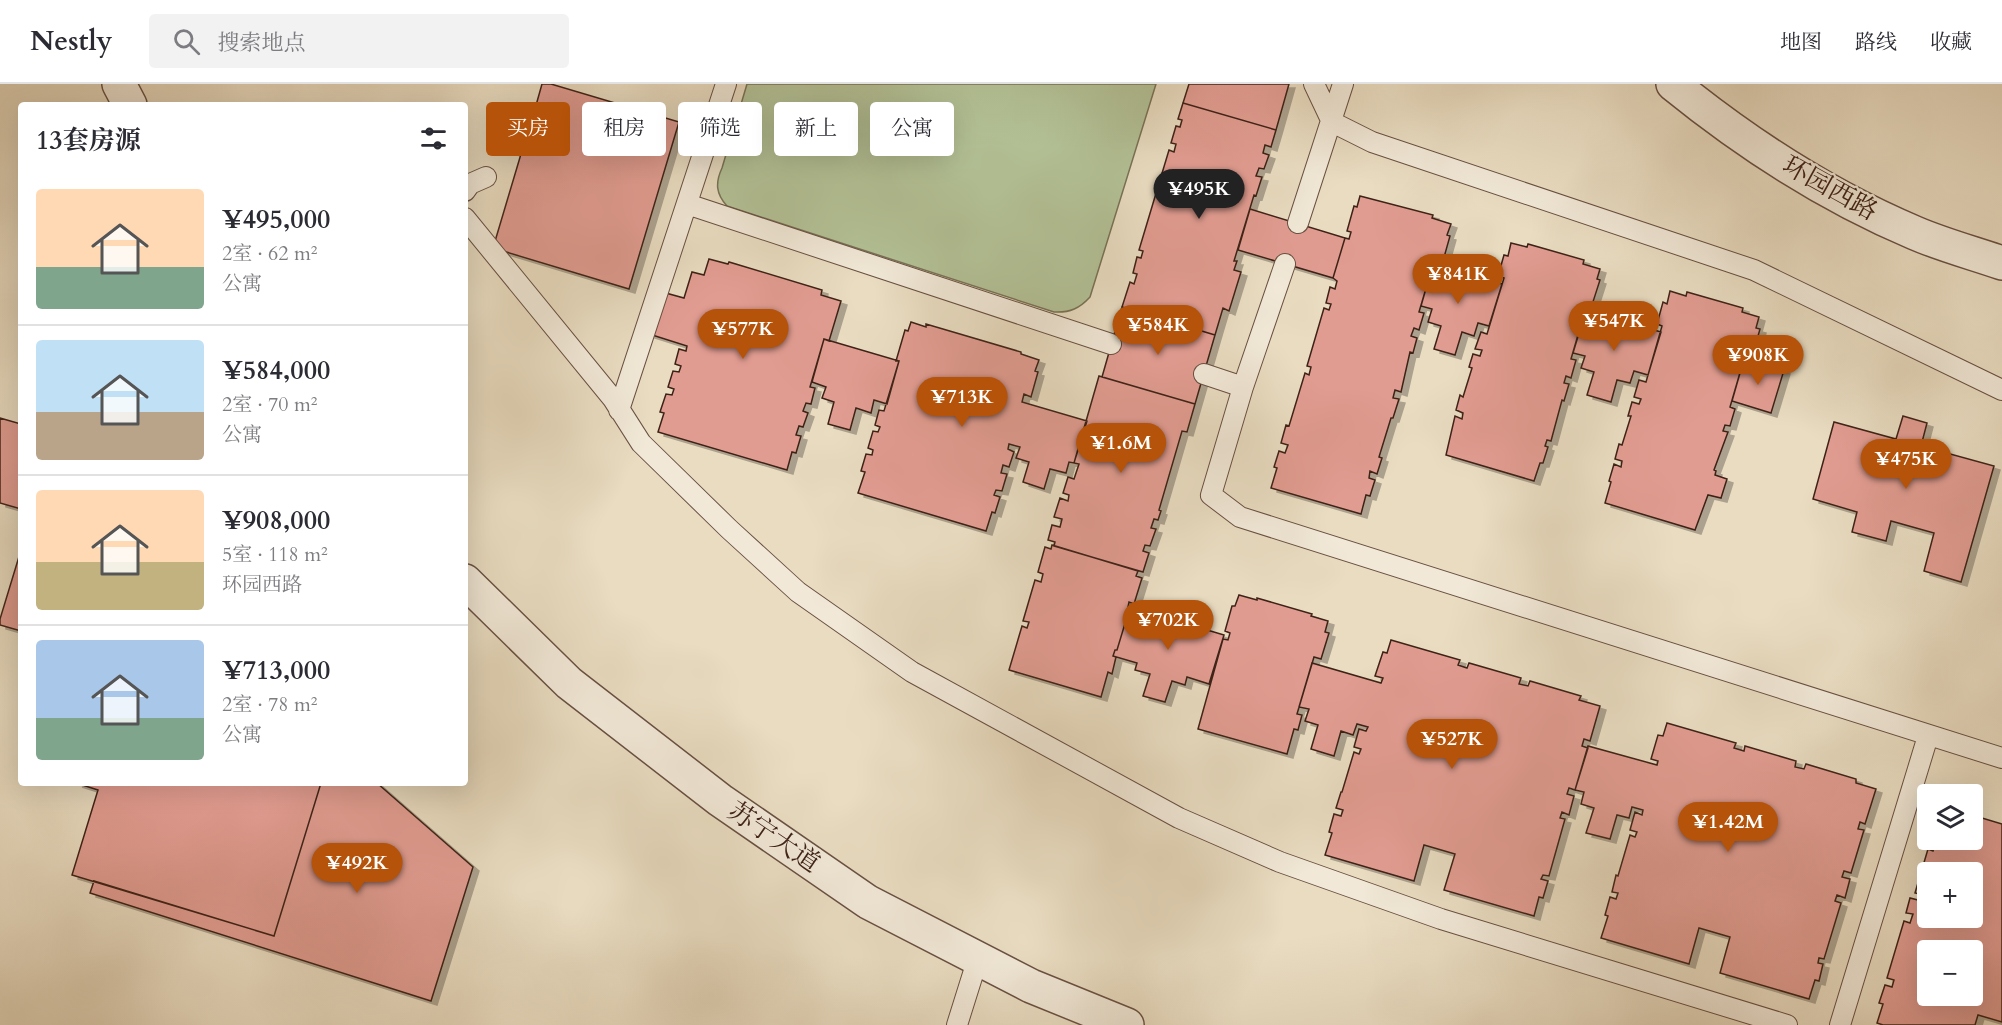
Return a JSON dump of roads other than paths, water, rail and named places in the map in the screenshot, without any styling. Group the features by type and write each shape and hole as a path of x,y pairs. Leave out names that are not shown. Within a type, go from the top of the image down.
{"street":[{"path":"119,84 128,102"},
{"name":"环园西路","path":"1673,84 1719,121 1820,187 1916,234 2002,263"},
{"name":"苏宁大道","path":"468,584 569,683 720,800 868,902 1030,986 1127,1025"}],"lane":[{"path":"620,410 726,84"},
{"path":"1314,84 1332,122 1372,142 1754,270 2002,390"},
{"path":"1298,223 1343,84"},
{"path":"468,187 486,177"},
{"path":"687,204 1111,344"},
{"path":"468,222 613,399 640,443 729,529 798,591 912,672 1179,818 1280,862 1441,919 1787,1025"},
{"path":"1285,264 1243,387 1210,495 1240,517 2002,758"},
{"path":"1203,374 1243,387"},
{"path":"1840,1025 1928,736"},
{"path":"957,1025 978,958"}]}
